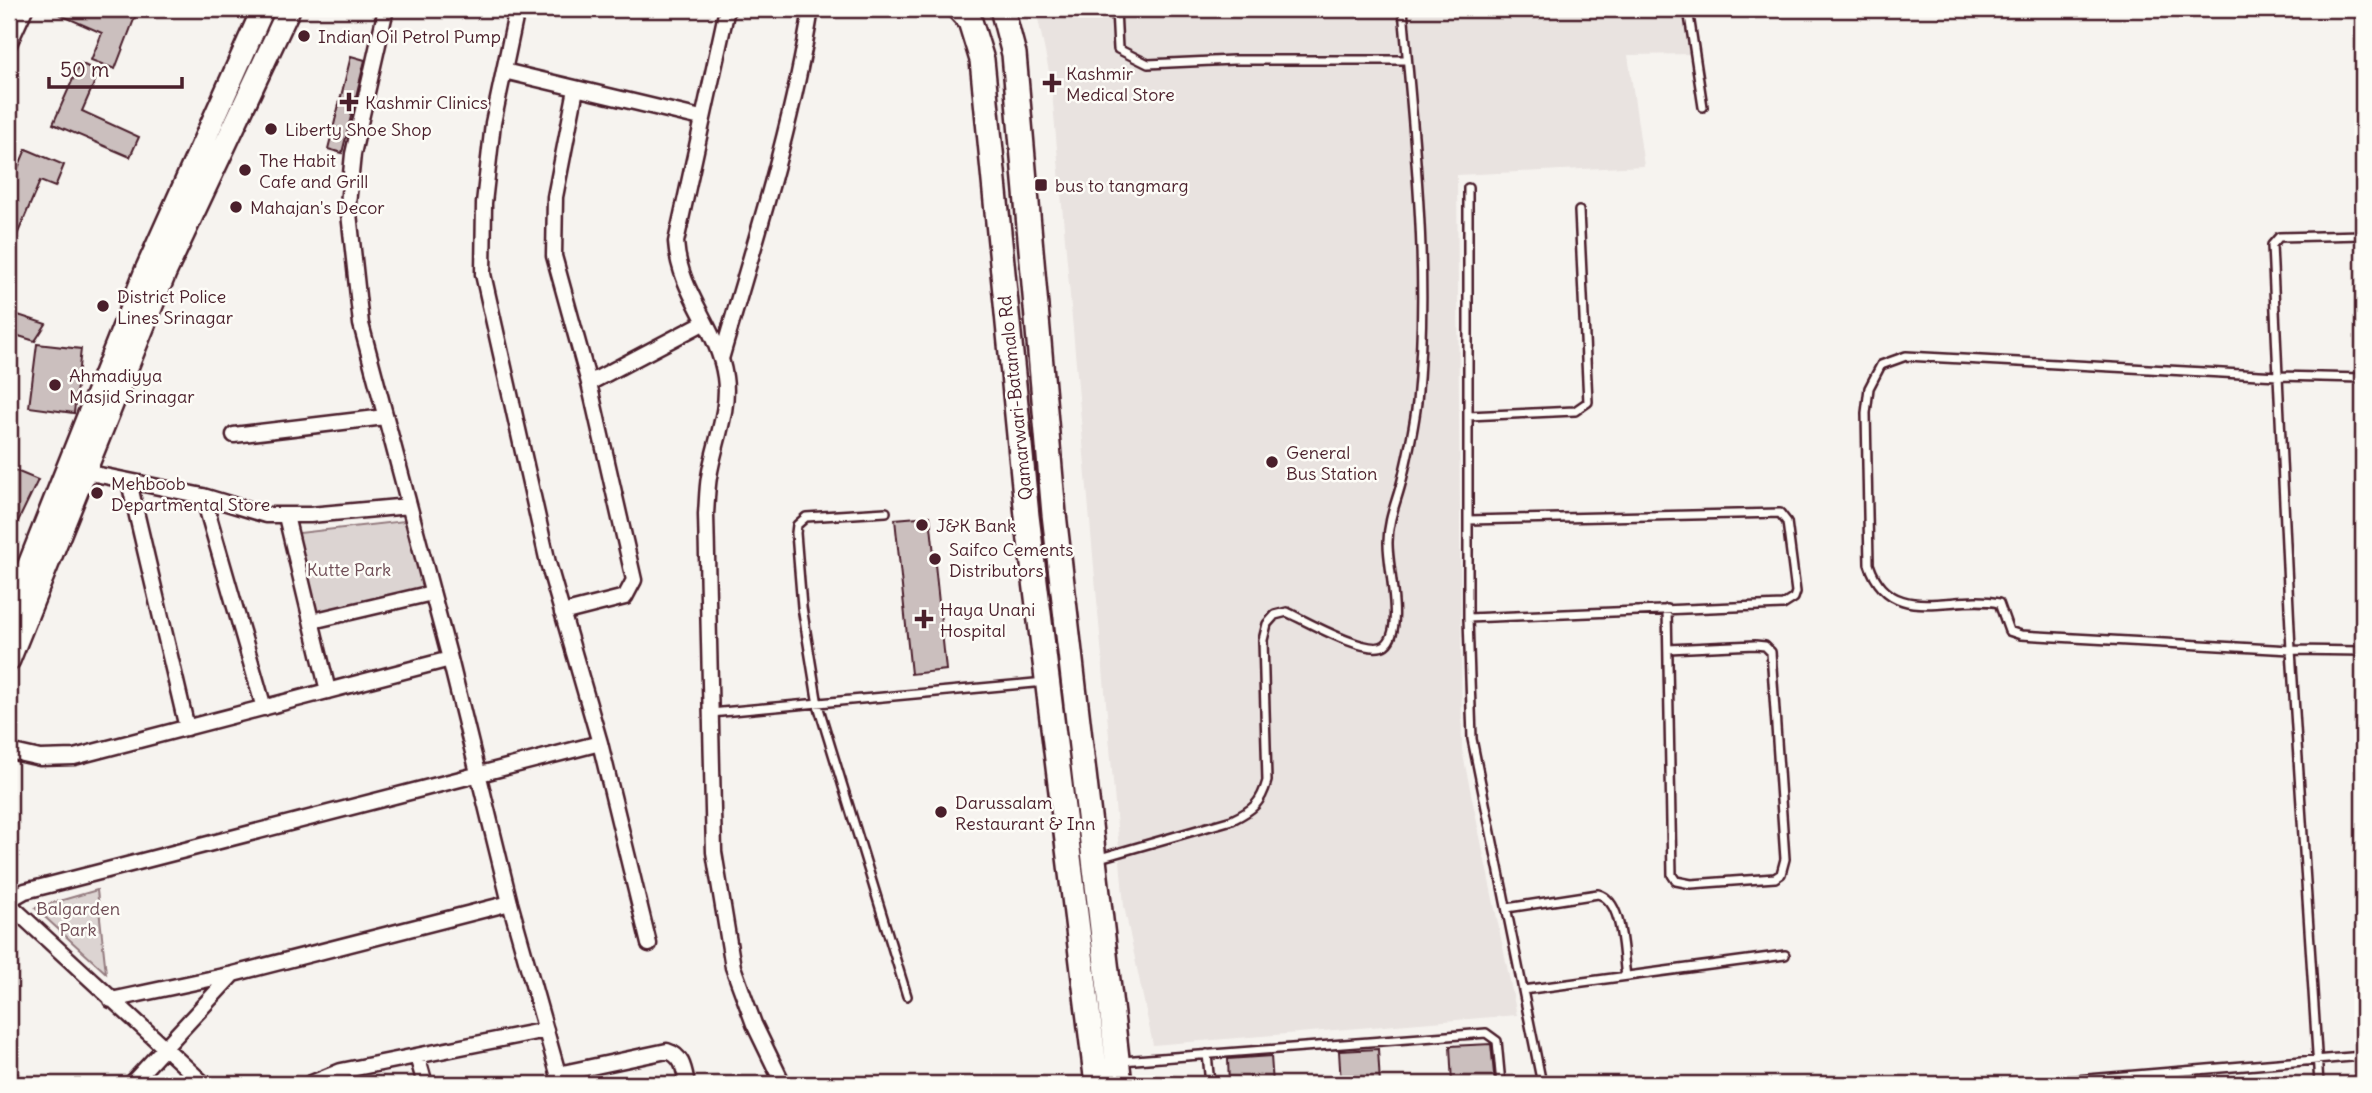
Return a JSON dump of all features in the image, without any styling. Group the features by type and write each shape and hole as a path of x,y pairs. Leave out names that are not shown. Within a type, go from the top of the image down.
{"main road":[{"path":"9,615 147,268 263,9"},
{"path":"9,660 165,273 289,9"},
{"name":"Qamarwari-Batamalo Rd","path":"959,9 970,21 982,60 1046,682 1097,1084"},
{"name":"Qamarwari-Batamalo Rd","path":"1002,9 1014,54 1054,514 1119,1073"}],"street":[{"path":"9,44 25,9"},
{"path":"386,9 353,154 348,204 361,324 450,659 510,903 559,1079 667,1051 676,1054 681,1060 687,1084"},
{"path":"517,9 493,123 484,203 483,274 548,563 600,743 649,944"},
{"path":"727,9 701,118 677,242 678,264 721,359 726,379 709,477 706,514 714,852 731,953 754,1024 783,1084"},
{"path":"721,359 784,147 798,89 811,9"},
{"path":"504,71 701,118"},
{"path":"562,613 625,597 634,580 589,383 560,287 552,229 555,197 576,89"},
{"path":"589,383 704,323"},
{"path":"234,435 385,416"},
{"path":"85,472 203,496 247,510 286,516 409,506"},
{"path":"129,482 187,728"},
{"path":"203,496 264,708"},
{"path":"286,516 328,691"},
{"path":"312,621 432,593"},
{"path":"9,751 40,758 74,757 450,659"},
{"path":"204,1084 9,902 25,891 600,743"},
{"path":"111,1000 233,974 510,903"},
{"path":"131,1084 233,974"},
{"path":"309,1084 342,1078 417,1056 546,1030"},
{"path":"417,1056 425,1084"},
{"path":"9,1078 17,1084"}],"lane":[{"path":"1116,9 1118,48 1148,64 1233,60 1407,60"},
{"path":"1094,859 1232,820 1251,810 1262,800 1267,781 1264,640 1267,624 1275,615 1287,612 1361,646 1376,648 1385,645 1393,635 1396,620 1388,541 1390,516 1402,482 1417,402 1422,275 1403,9"},
{"path":"1688,9 1703,107"},
{"path":"1468,188 1468,618 1472,739 1542,1084"},
{"path":"1468,416 1575,411 1588,402 1591,393 1579,211"},
{"path":"2319,1084 2291,650 2272,246 2279,237 2292,235 2363,235"},
{"path":"2363,378 1906,356 1894,359 1881,365 1869,388 1868,564 1874,579 1886,593 1901,601 1999,603 2009,631 2021,635 2291,650 2363,651"},
{"path":"886,512 806,517 797,525 802,607 818,705 907,996"},
{"path":"1468,520 1772,512 1784,516 1796,592 1790,603 1468,618"},
{"path":"1667,609 1672,875 1676,881 1691,884 1775,877 1781,874 1785,859 1771,652 1765,646 1755,645 1668,649"},
{"path":"711,713 1046,682"},
{"path":"1507,908 1598,894 1606,896 1615,907 1626,976"},
{"path":"1523,990 1785,955"},
{"path":"1119,1073 1208,1054 1486,1033 1497,1041 1501,1084"},
{"path":"1208,1054 1210,1084"},
{"path":"2029,1084 2097,1081 2363,1056"}],"shaded area":[{"name":"General Bus Station","path":"1036,9 1690,9 1697,54 1628,55 1644,166 1457,175 1462,750 1517,1015 1153,1045 1124,906 1051,81"}],"green space":[{"name":"Kutte Park","path":"413,520 432,593 312,621 290,534"},
{"name":"Balgarden Park","path":"97,890 106,973 35,908"}],"building":[{"path":"47,9 138,9 115,69 91,60 102,33"},
{"path":"351,56 365,60 342,153 328,149"},
{"path":"80,63 99,72 82,111 139,137 130,157 53,124"},
{"path":"26,149 64,165 55,187 40,181 9,254 9,189"},
{"path":"9,312 46,324 35,341 9,333"},
{"name":"Ahmadiyya Masjid Srinagar","path":"37,344 81,349 74,413 29,407"},
{"path":"9,468 38,480 9,540"},
{"path":"930,516 946,670 911,674 895,519"},
{"path":"1491,1044 1495,1084 1452,1084 1450,1046"},
{"path":"1378,1049 1380,1084 1341,1084 1339,1051"},
{"path":"1271,1056 1273,1084 1229,1084 1228,1059"}],"place":[{"name":"Indian Oil Petrol Pump","path":"304,36"},
{"name":"Kashmir Medical Store","path":"1052,83"},
{"name":"Kashmir Clinics","path":"349,102"},
{"name":"Liberty Shoe Shop","path":"271,129"},
{"name":"The Habit Cafe and Grill","path":"245,170"},
{"name":"bus to tangmarg","path":"1041,185"},
{"name":"Mahajan's Decor","path":"236,207"},
{"name":"District Police Lines Srinagar","path":"103,306"},
{"name":"Ahmadiyya Masjid Srinagar","path":"55,385"},
{"name":"General Bus Station","path":"1272,462"},
{"name":"Mehboob Departmental Store","path":"97,493"},
{"name":"J&K Bank","path":"922,525"},
{"name":"Saifco Cements Distributors","path":"935,559"},
{"name":"Haya Unani Hospital","path":"924,619"},
{"name":"Darussalam Restaurant & Inn","path":"941,812"}]}
